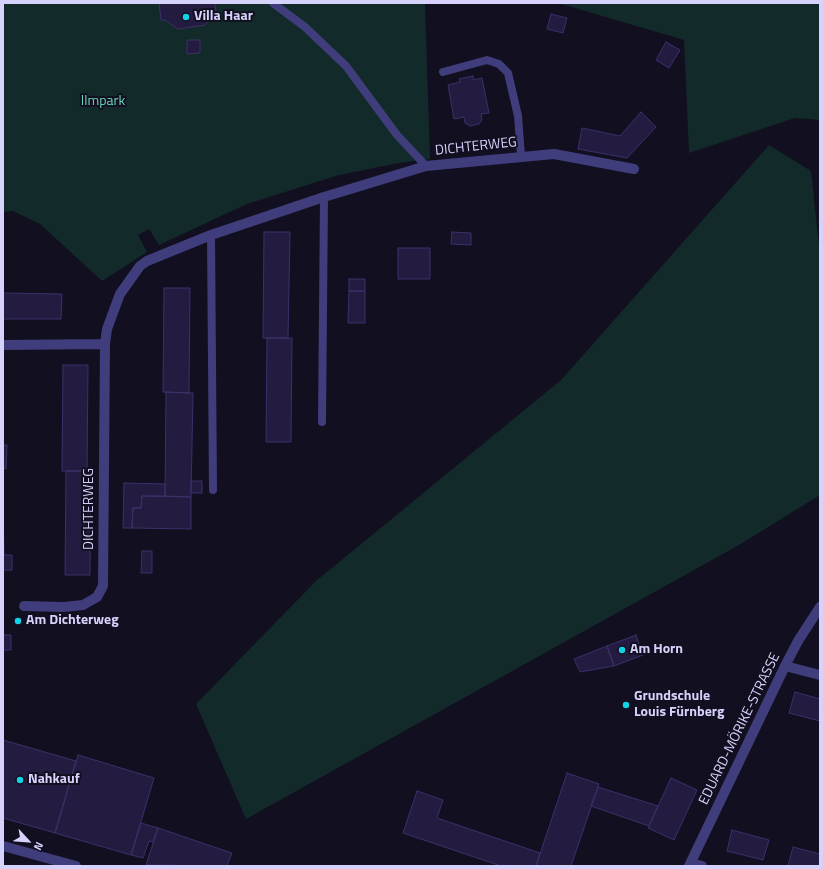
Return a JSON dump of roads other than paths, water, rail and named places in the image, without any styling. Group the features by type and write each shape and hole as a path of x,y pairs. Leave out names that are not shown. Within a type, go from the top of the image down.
{"street":[{"name":"DICHTERWEG","path":"24,606 64,607 83,605 97,597 103,586 105,344 107,329 120,294 140,266 147,261 211,235 324,197 426,166 554,154 634,169"},
{"path":"3,345 105,344"},
{"name":"EDUARD-MÖRIKE-STRASSE","path":"690,864 785,666 798,641 820,607"},
{"path":"785,666 820,675"},
{"path":"3,846 48,862 76,866"},
{"path":"690,864 702,866"}],"lane":[{"path":"273,3 305,27 346,66 397,135 426,166"},
{"path":"442,72 487,60 499,64 508,73 518,116 521,156"},
{"path":"322,422 324,197"},
{"path":"211,235 213,490"}],"place":[{"name":"Villa Haar","path":"186,17"},
{"name":"Am Dichterweg","path":"18,621"},
{"name":"Am Horn","path":"622,650"},
{"name":"Grundschule Louis Fürnberg","path":"626,705"},
{"name":"Nahkauf","path":"20,780"}],"park label":[{"name":"Ilmpark","path":"103,102"}]}
